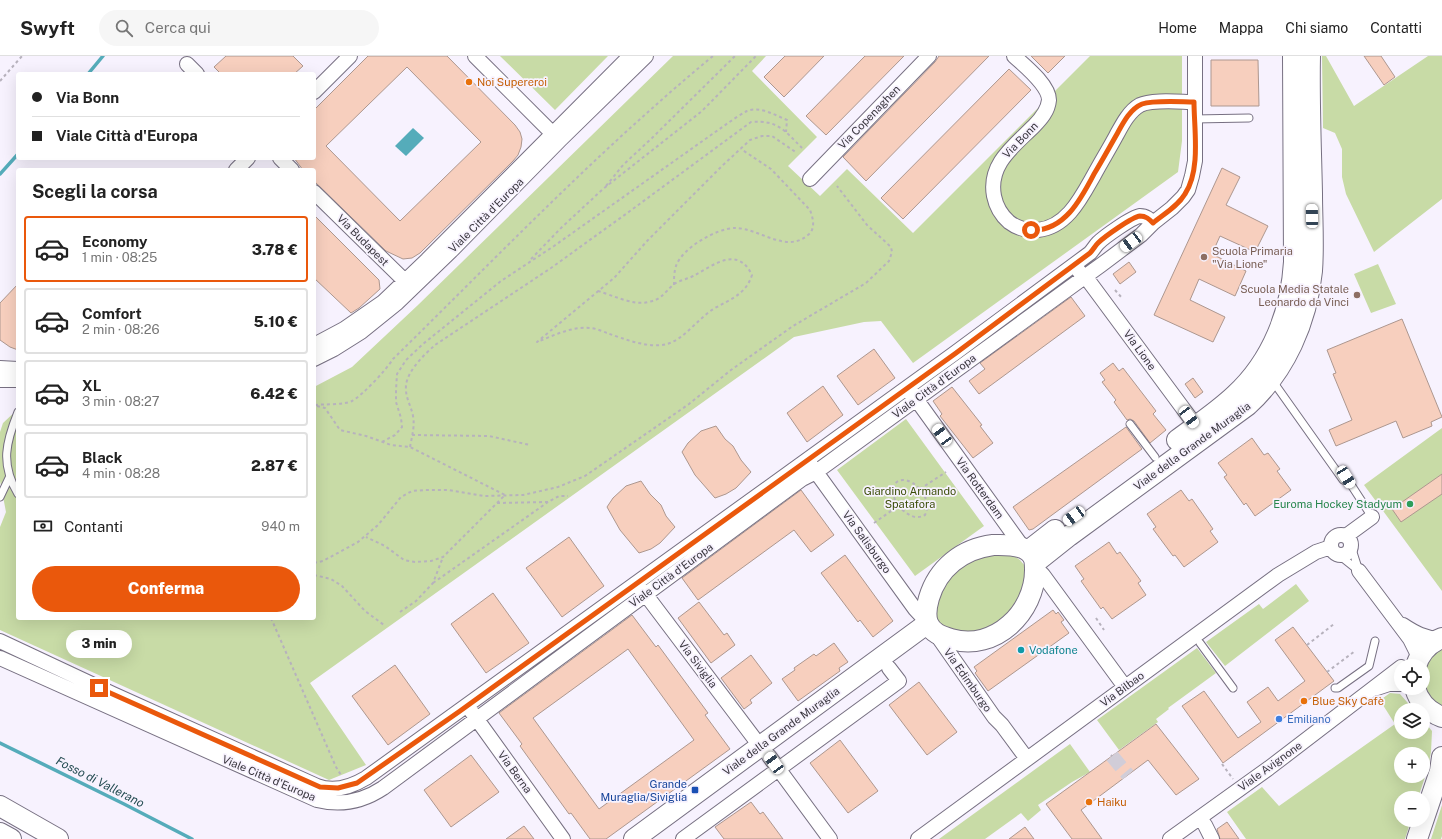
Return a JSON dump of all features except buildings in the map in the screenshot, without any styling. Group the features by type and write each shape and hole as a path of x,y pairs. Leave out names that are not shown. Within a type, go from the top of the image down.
{"street":[{"path":"316,90 350,56"},
{"path":"475,56 556,137"},
{"name":"Viale Città d'Europa","path":"316,358 334,349 371,326 408,285 482,213 556,137 630,56"},
{"name":"Viale Città d'Europa","path":"556,137 646,56"},
{"name":"Via Copenaghen","path":"810,179 929,56"},
{"name":"Via Bonn","path":"1014,56 1043,86 1049,98 1045,112 1003,157 998,164 994,177 994,194 999,210 1011,223 1023,229 1042,230 1057,223 1067,215 1081,198 1125,120 1136,108 1142,104 1153,102 1194,102"},
{"name":"Viale Città d'Europa","path":"0,641 166,718 317,800 330,803 351,802 377,792 802,479 816,472 1083,278 1141,234 1177,204 1189,187 1195,161 1195,56"},
{"name":"Viale della Grande Muraglia","path":"1030,558 1155,457 1234,396 1251,378 1272,347 1286,312 1293,279 1293,56"},
{"name":"Viale della Grande Muraglia","path":"1030,558 1064,540 1244,408 1260,394 1286,356 1298,330 1307,302 1311,278 1312,232 1310,56"},
{"path":"238,168 246,160"},
{"path":"282,160 290,168"},
{"name":"Via Budapest","path":"316,194 408,285"},
{"name":"Viale Città d'Europa","path":"0,658 161,731 240,759 320,787 346,787 357,783 807,460 1090,253 1098,243 1130,220 1142,216 1149,219 1153,223"},
{"name":"Via Lione","path":"1076,263 1083,278 1088,280 1196,426"},
{"name":"Viale Città d'Europa","path":"316,344 363,317 382,302 408,285"},
{"path":"0,368 16,369"},
{"path":"0,380 16,380"},
{"name":"Via Rotterdam","path":"907,387 1030,558"},
{"name":"Via Salisburgo","path":"807,460 915,609 932,628"},
{"path":"1349,541 1338,534 1335,536 1332,539 1335,551 1347,553 1349,541 1372,517"},
{"path":"1030,558 1034,585 1029,601 1017,619 1004,630 989,638 973,641 954,640 932,628 927,614 928,604 933,588 942,572 954,560 966,552 986,546 1009,546 1030,558 1125,687"},
{"name":"Via Bilbao","path":"918,839 1278,575 1316,552 1335,551"},
{"path":"1359,571 1410,639 1411,659"},
{"name":"Via Siviglia","path":"636,582 830,839"},
{"path":"1395,619 1419,635 1427,638 1440,639"},
{"name":"Viale della Grande Muraglia","path":"655,839 889,668 932,628"},
{"name":"Viale della Grande Muraglia","path":"634,839 769,757 932,628"},
{"name":"Via Edimburgo","path":"932,628 994,717 1002,725 1027,759"},
{"path":"1415,659 1427,647 1440,639"},
{"name":"Viale Avignone","path":"1170,839 1269,768 1369,691 1394,674"},
{"name":"Viale Avignone","path":"1369,691 1384,685 1394,686"},
{"path":"1417,695 1441,721"},
{"name":"Via Berna","path":"466,706 477,719 563,839"},
{"path":"684,839 769,757"},
{"path":"1417,839 1438,778 1442,757"},
{"path":"0,806 58,839"},
{"path":"1205,825 1212,839"},
{"path":"0,833 11,839"}],"lane":[{"path":"1194,119 1249,118"},
{"path":"1271,379 1343,480 1346,477 1372,517"},
{"path":"16,418 6,448 5,462 9,478 16,490"},
{"path":"1130,424 1155,457"},
{"path":"0,497 9,478"},
{"path":"1349,541 1359,571"},
{"path":"1335,551 1359,571"},
{"path":"1335,688 1338,688 1369,666 1375,641"},
{"path":"1200,644 1233,688"},
{"path":"67,688 72,675"},
{"path":"161,731 166,718"}],"path":[{"path":"0,82 22,56"},
{"path":"316,405 352,401 363,392 385,371 393,359 619,138 674,88 713,56"},
{"path":"603,189 623,165 735,56"},
{"path":"528,263 562,227 603,189 702,111 756,56"},
{"path":"382,442 395,435 402,427 396,402 396,390 397,374 406,360 423,344 501,281 728,122 747,111 756,109 787,120 786,132"},
{"path":"410,447 414,426 413,414 409,405 406,384 410,375 421,359 435,345 551,268 751,122 771,123 781,128 802,148"},
{"path":"598,291 639,304 657,300 666,294 674,285 696,275 718,262 737,259 743,262 752,274 750,282 743,292 702,318 679,339 666,345 651,346 596,329 578,328 561,332 537,342 598,291 614,278 648,240 750,140 762,136 772,136 797,153"},
{"path":"674,285 676,266 680,259 688,250 718,231 728,228 738,228 777,240 798,242 810,234 813,228 814,218 810,210 771,169 741,149"},
{"path":"316,563 323,562 358,542 378,525 400,497 412,491 449,490 484,496 505,494 523,495 558,487 585,476 689,404 731,370 792,326 866,283 889,261 892,252 891,247 867,225 837,186"},
{"path":"1115,290 1122,298"},
{"path":"316,406 325,408 340,430 366,436 391,445 410,447 505,494"},
{"path":"412,435 489,436 530,445"},
{"path":"920,489 946,472"},
{"path":"899,480 908,480 920,489 927,504 927,509 925,514 919,517 911,516 898,506 893,493 895,482 899,480"},
{"path":"433,583 443,557 505,494"},
{"path":"400,612 416,601 433,583 548,502 559,496 568,496"},
{"path":"497,503 548,502"},
{"path":"874,523 898,506"},
{"path":"365,536 385,546 404,560 420,562 431,561 443,557"},
{"path":"316,575 331,579 342,586 365,611 384,625"},
{"path":"1096,618 1104,630"},
{"path":"272,620 341,775"},
{"path":"1307,645 1334,624"},
{"path":"1327,672 1355,651"},
{"path":"1222,764 1234,779"}],"green space":[{"path":"500,56 608,56 555,110"},
{"path":"673,56 766,56 752,71 817,137 788,166 820,196 847,169 913,233 1090,56 1182,56 1182,141 1178,172 913,363 881,321 864,322 794,337 310,683 366,765 329,780 0,630 0,527 6,512 0,481 0,432 3,423 16,411 16,620 316,620 316,386 352,367 418,305"},
{"path":"1322,56 1326,56 1354,106 1428,56 1442,56 1442,199 1374,252 1346,194 1342,177 1342,149 1335,133 1323,128"},
{"path":"1378,264 1396,304 1371,313 1354,274"},
{"name":"Giardino Armando Spatafora","path":"906,419 984,526 915,576 837,470"},
{"name":"Euroma Hockey Stadyum","path":"1442,428 1442,591 1364,485"},
{"path":"991,553 1013,555 1025,566 1028,574 1021,602 992,629 959,635 937,623 935,600 957,567"},
{"path":"1296,584 1309,601 1225,666 1206,642 1259,604 1263,609"},
{"path":"1442,647 1442,706 1435,702 1429,695 1430,659 1434,652"},
{"path":"1197,648 1216,673 1168,708 1169,709 1156,719 1158,722 1119,750 1097,720"},
{"path":"1390,693 1394,693 1394,695 1401,695 1408,703 1394,703 1394,722 1381,702 1383,698"},
{"path":"1394,725 1394,739 1430,739 1430,729 1432,731 1430,757 1430,747 1394,747 1394,783 1423,783 1420,791 1394,791 1394,827 1409,827 1405,839 1246,839 1227,812 1262,787 1279,806"},
{"path":"1070,744 1090,772 1072,782 1038,805 1041,810 1028,821 1021,813 985,839 939,839"},
{"path":"1442,805 1442,836 1441,839 1431,839"}],"water":[{"path":"413,128 424,138 406,156 395,146"}],"waterway":[{"name":"Fosso di Vallerano","path":"90,72 103,56"},
{"name":"Fosso di Vallerano","path":"0,174 16,156"},
{"name":"Fosso di Vallerano","path":"0,743 192,839"}],"tunnel":[{"path":"1112,756 1128,775"}],"place":[{"name":"Noi Supereroi","path":"469,82"},
{"name":"Scuola Primaria \"Via Lione\"","path":"1204,257"},
{"name":"Scuola Media Statale Leonardo da Vinci","path":"1357,295"},
{"name":"Euroma Hockey Stadyum","path":"1410,504"},
{"name":"Vodafone","path":"1021,650"},
{"name":"Blue Sky Cafè","path":"1304,701"},
{"name":"Emiliano","path":"1279,719"},
{"name":"Grande Muraglia/Siviglia","path":"695,790"},
{"name":"Haiku","path":"1089,802"}],"route":[{"path":"99,688 320,787 338,788 357,783 460,711 636,582 956,353 1090,253 1098,243 1130,220 1142,216 1149,219 1153,223 1172,208 1185,194 1190,184 1193,172 1195,155 1194,102 1153,102 1142,104 1136,108 1125,120 1081,198 1070,212 1050,227 1042,230 1031,230"}]}
